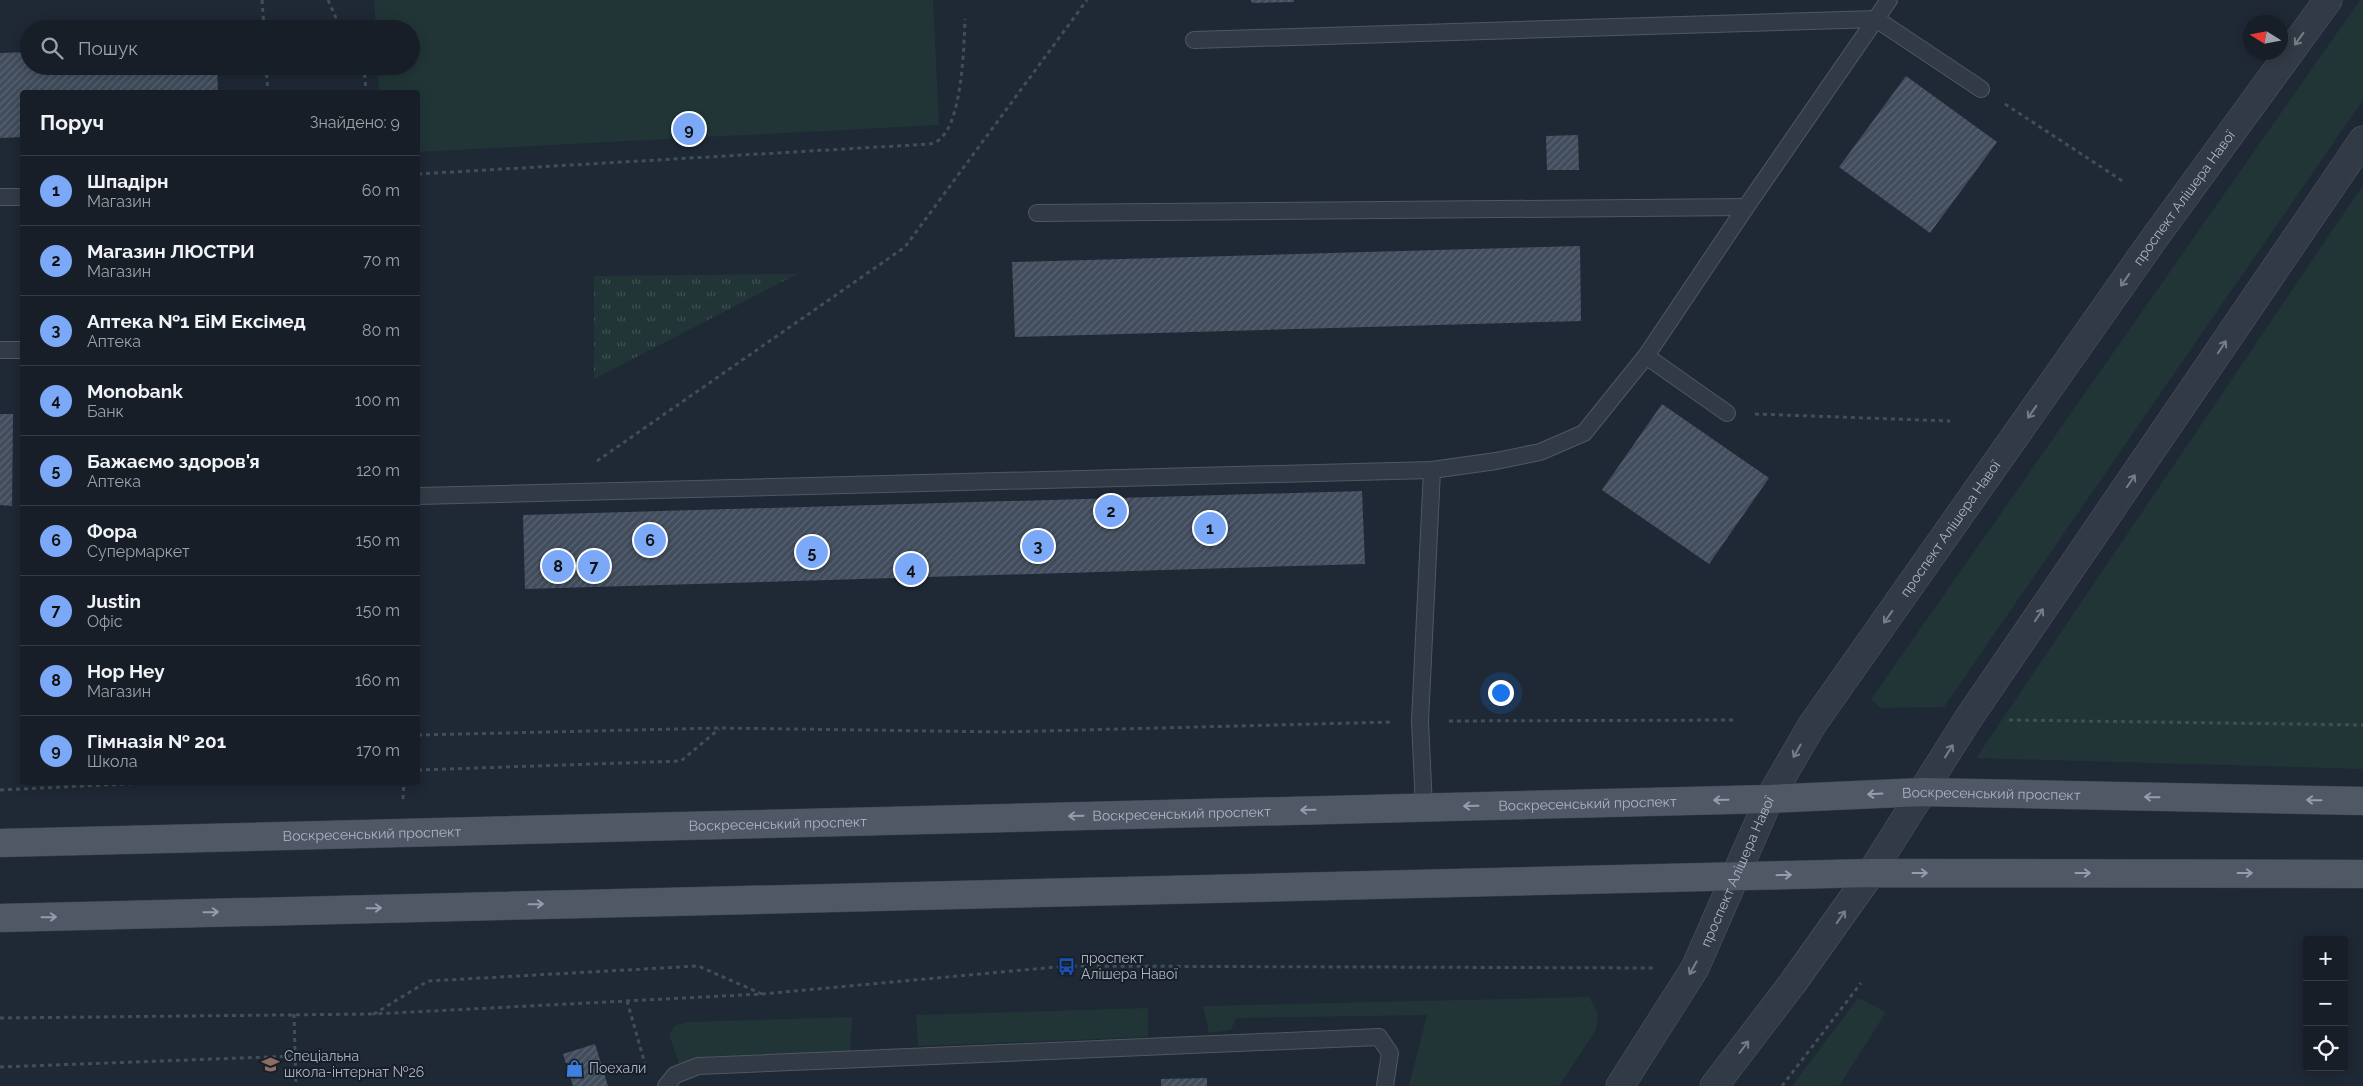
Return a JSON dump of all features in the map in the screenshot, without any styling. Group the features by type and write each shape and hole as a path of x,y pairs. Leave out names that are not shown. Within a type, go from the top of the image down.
{"main road":[{"name":"Воскресенський проспект","path":"0,843 1770,799 1923,792 2363,801"},
{"path":"0,918 1872,873 2363,874"}],"street":[{"name":"проспект Алішера Навої","path":"1620,1086 1694,968 1770,799 1812,725 2153,240 2328,0"},
{"path":"1714,1086 1792,984 1872,873 1968,719 2363,140"}],"lane":[{"path":"420,496 1432,470 1496,461 1540,452 1584,433 1646,356 1746,207 1890,0"},
{"path":"1194,40 1876,19 1981,89"},
{"path":"0,198 20,197"},
{"path":"1037,213 1746,207"},
{"path":"0,350 20,350"},
{"path":"1646,356 1727,413"},
{"path":"1424,807 1420,721 1432,470"},
{"path":"666,1086 675,1075 698,1066 1379,1037 1390,1053 1385,1086"}],"path":[{"path":"262,0 263,20"},
{"path":"328,0 337,20"},
{"path":"552,492 905,247 1087,0"},
{"path":"420,174 930,144 940,140 949,128 959,94 965,19"},
{"path":"267,75 268,90"},
{"path":"365,75 366,90"},
{"path":"1981,89 2124,182"},
{"path":"1727,413 1950,421"},
{"path":"1968,719 2363,725"},
{"path":"420,735 720,728 1003,732 1420,721 1733,720"},
{"path":"420,770 681,761 720,728"},
{"path":"0,790 104,785"},
{"path":"374,1014 428,980 698,966 762,994"},
{"path":"0,1018 374,1014 762,994 1067,966 1694,968"},
{"path":"1782,1086 1861,983"},
{"path":"627,1001 646,1067"},
{"path":"294,1014 296,1086"},
{"path":"0,1067 295,1056"}],"green space":[{"path":"374,0 933,0 939,125 420,152 420,90 379,90 378,75 420,75 420,20 375,20"},
{"path":"2360,0 2363,0 2363,100 1944,707 1880,708 1871,699"},
{"path":"2363,185 2363,769 1976,758"},
{"path":"797,274 594,379 594,276"},
{"path":"1589,997 1598,1013 1596,1030 1559,1086 1409,1086 1427,1015 1236,1018 1231,1030 1209,1033 1203,1006"},
{"path":"1858,998 1886,1012 1839,1086 1792,1086"},
{"path":"1148,1008 1148,1037 918,1046 916,1015"},
{"path":"852,1017 850,1051 695,1057 679,1064 669,1035 675,1025 688,1022"}],"building":[{"path":"1251,0 1294,0 1294,2 1252,3"},
{"path":"20,52 20,75 217,75 218,90 20,90 20,137 0,138 0,53"},
{"path":"1906,76 1997,142 1930,233 1839,167"},
{"path":"1578,135 1579,170 1547,170 1546,136"},
{"path":"1580,246 1581,321 1015,337 1012,262"},
{"path":"1662,404 1769,478 1709,564 1602,490"},
{"path":"0,414 13,414 12,506 0,505"},
{"path":"1362,491 1365,564 525,589 523,515"},
{"path":"595,1044 608,1086 573,1086 563,1054"},
{"path":"1207,1078 1207,1086 1161,1086 1161,1079"}],"place":[{"name":"Гімназія № 201","path":"689,129"},
{"name":"Магазин ЛЮСТРИ","path":"1111,511"},
{"name":"Шпадірн","path":"1210,528"},
{"name":"Фора","path":"650,540"},
{"name":"Аптека №1 EiM Ексімед","path":"1038,546"},
{"name":"Бажаємо здоров'я","path":"812,552"},
{"name":"Hop Hey","path":"558,566"},
{"name":"Justin","path":"594,566"},
{"name":"Monobank","path":"911,569"},
{"name":"проспект Алішера Навої","path":"1067,966"},
{"name":"Спеціальна школа-інтернат №26","path":"270,1064"},
{"name":"Поехали","path":"575,1068"}]}
